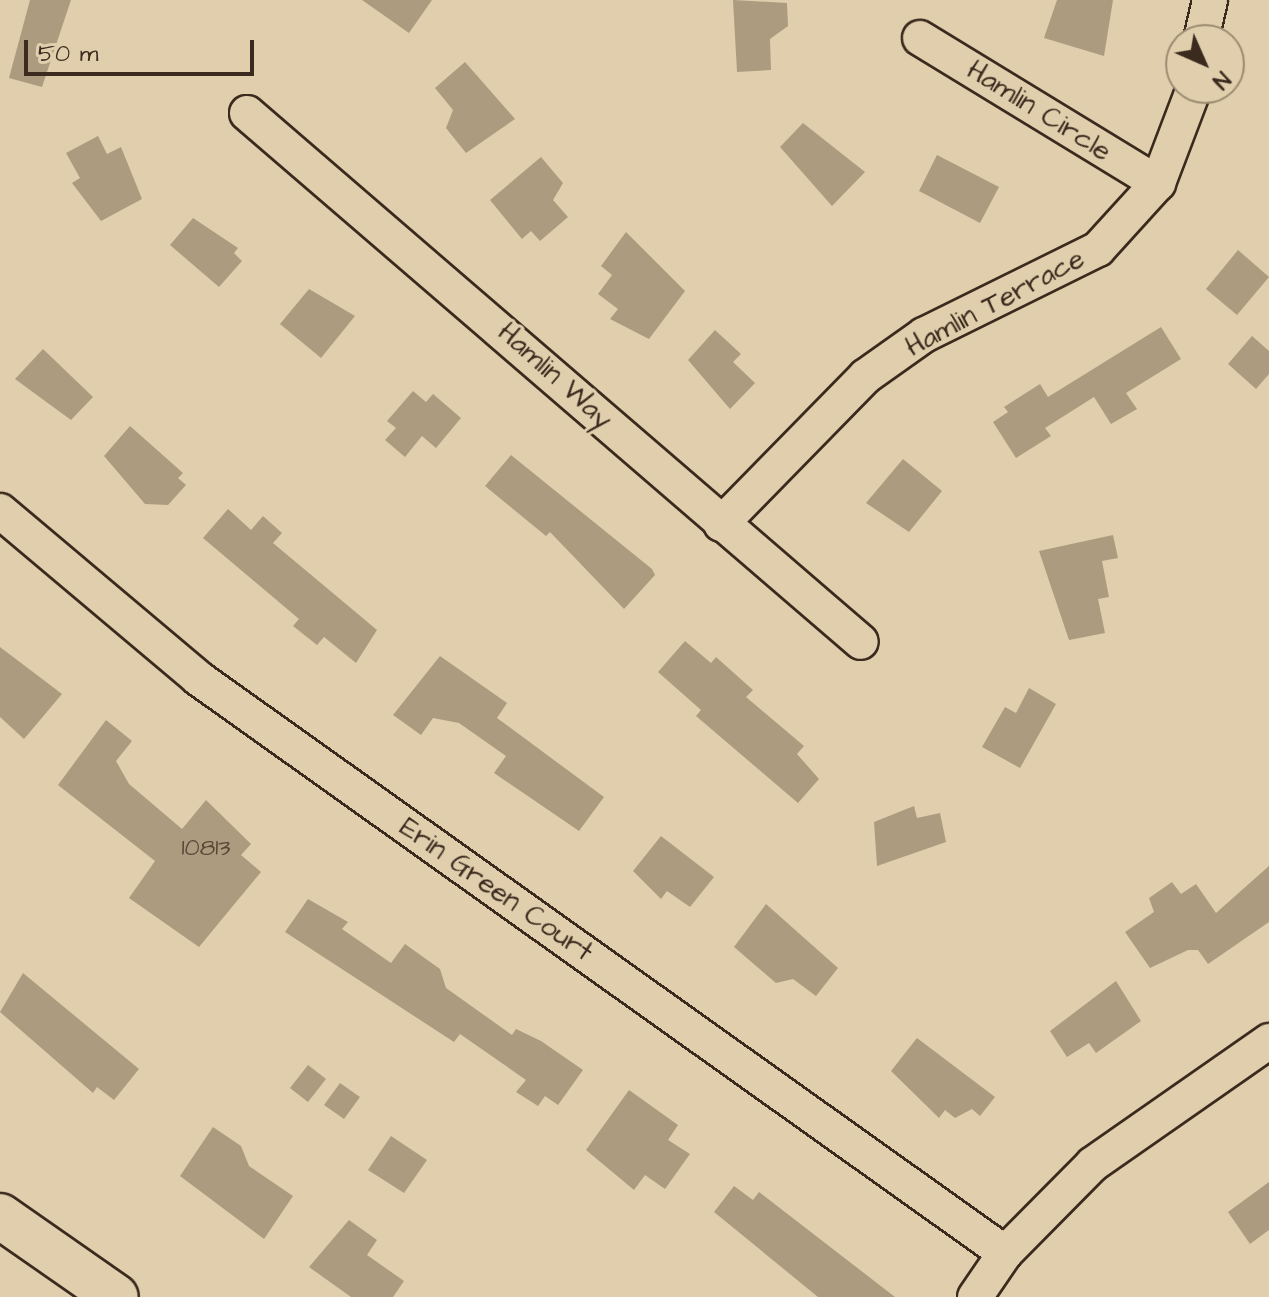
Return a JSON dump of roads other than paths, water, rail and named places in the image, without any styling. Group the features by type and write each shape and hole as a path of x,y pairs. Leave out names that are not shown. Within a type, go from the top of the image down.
{"street":[{"path":"1205,24 1210,0"},
{"name":"Hamlin Circle","path":"920,38 1158,183"},
{"name":"Hamlin Terrace","path":"721,524 866,376 924,335 1098,249 1158,183 1188,104"},
{"name":"Hamlin Way","path":"247,113 861,642"},
{"name":"Erin Green Court","path":"0,511 198,678 1005,1253"},
{"path":"975,1297 1005,1253 1093,1164 1269,1041"},
{"path":"0,1216 116,1297"}]}
